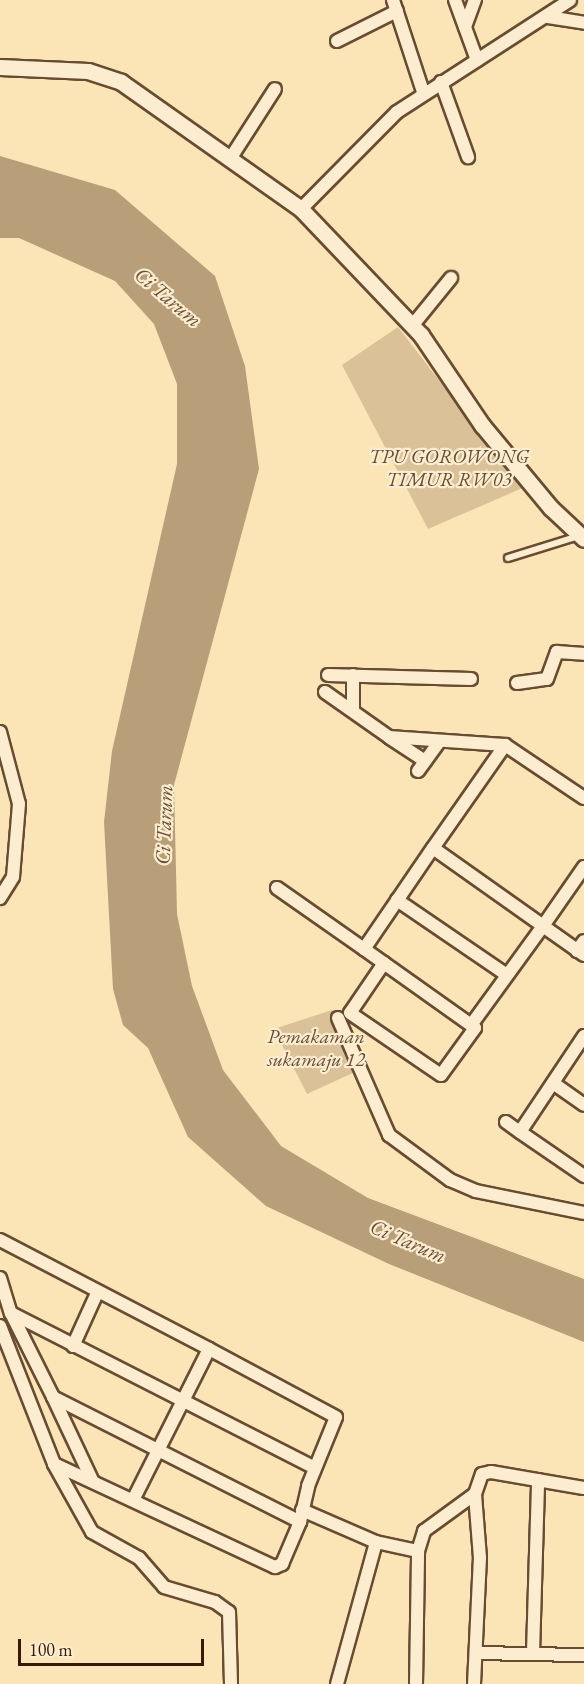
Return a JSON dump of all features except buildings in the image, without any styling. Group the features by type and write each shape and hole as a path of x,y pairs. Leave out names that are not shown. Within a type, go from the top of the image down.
{"street":[{"path":"455,0 477,60"},
{"path":"465,27 475,0"},
{"path":"301,209 397,112 423,92 548,17 570,0"},
{"path":"337,41 395,6 423,92"},
{"path":"548,17 584,23"},
{"path":"0,68 88,71 121,82 301,209 412,326 530,484 582,538"},
{"path":"441,82 468,157"},
{"path":"230,159 275,89"},
{"path":"412,326 451,278"},
{"path":"517,684 547,679 557,652 584,654"},
{"path":"328,675 471,679"},
{"path":"353,675 353,710"},
{"path":"326,692 389,737 422,766 440,741"},
{"path":"0,732 19,804 13,877 0,898"},
{"path":"389,737 505,745 584,798"},
{"path":"364,949 505,745"},
{"path":"432,848 543,926 582,949"},
{"path":"471,1025 584,867"},
{"path":"277,888 384,963 475,1028 441,1075 350,1013 384,963"},
{"path":"397,900 507,975"},
{"path":"338,1018 388,1135 450,1180 476,1191 584,1213"},
{"path":"520,1132 584,1036"},
{"path":"553,1083 584,1105"},
{"path":"506,1122 584,1176"},
{"path":"0,1240 333,1412 336,1423 315,1468 301,1516 282,1564 275,1567 54,1464"},
{"path":"0,1278 11,1313 92,1480"},
{"path":"74,1346 98,1291"},
{"path":"11,1313 183,1398 315,1468"},
{"path":"0,1326 54,1464 98,1537 139,1558 164,1587 216,1602 230,1612 231,1684"},
{"path":"133,1500 209,1349"},
{"path":"53,1397 159,1450 301,1516 376,1542 418,1551"},
{"path":"474,1684 480,1558 475,1494 482,1474 492,1472 584,1488"},
{"path":"533,1653 538,1480"},
{"path":"416,1684 418,1551 424,1531 475,1494"},
{"path":"338,1684 376,1542"},
{"path":"476,1653 584,1655"}],"lane":[{"path":"508,558 582,538"}],"green space":[{"name":"TPU GOROWONG TIMUR RW03","path":"398,327 471,422 527,486 428,529 342,365"},
{"name":"Pemakaman sukamaju 12","path":"332,1010 357,1071 307,1094 274,1029"}],"water":[{"name":"Ci Tarum","path":"0,156 115,190 215,276 245,366 259,469 174,785 177,914 192,986 223,1070 281,1146 368,1198 584,1279 584,1342 389,1264 266,1206 188,1137 148,1048 123,1025 113,989 104,822 112,751 177,464 177,384 154,324 115,281 19,238 0,238"}]}
